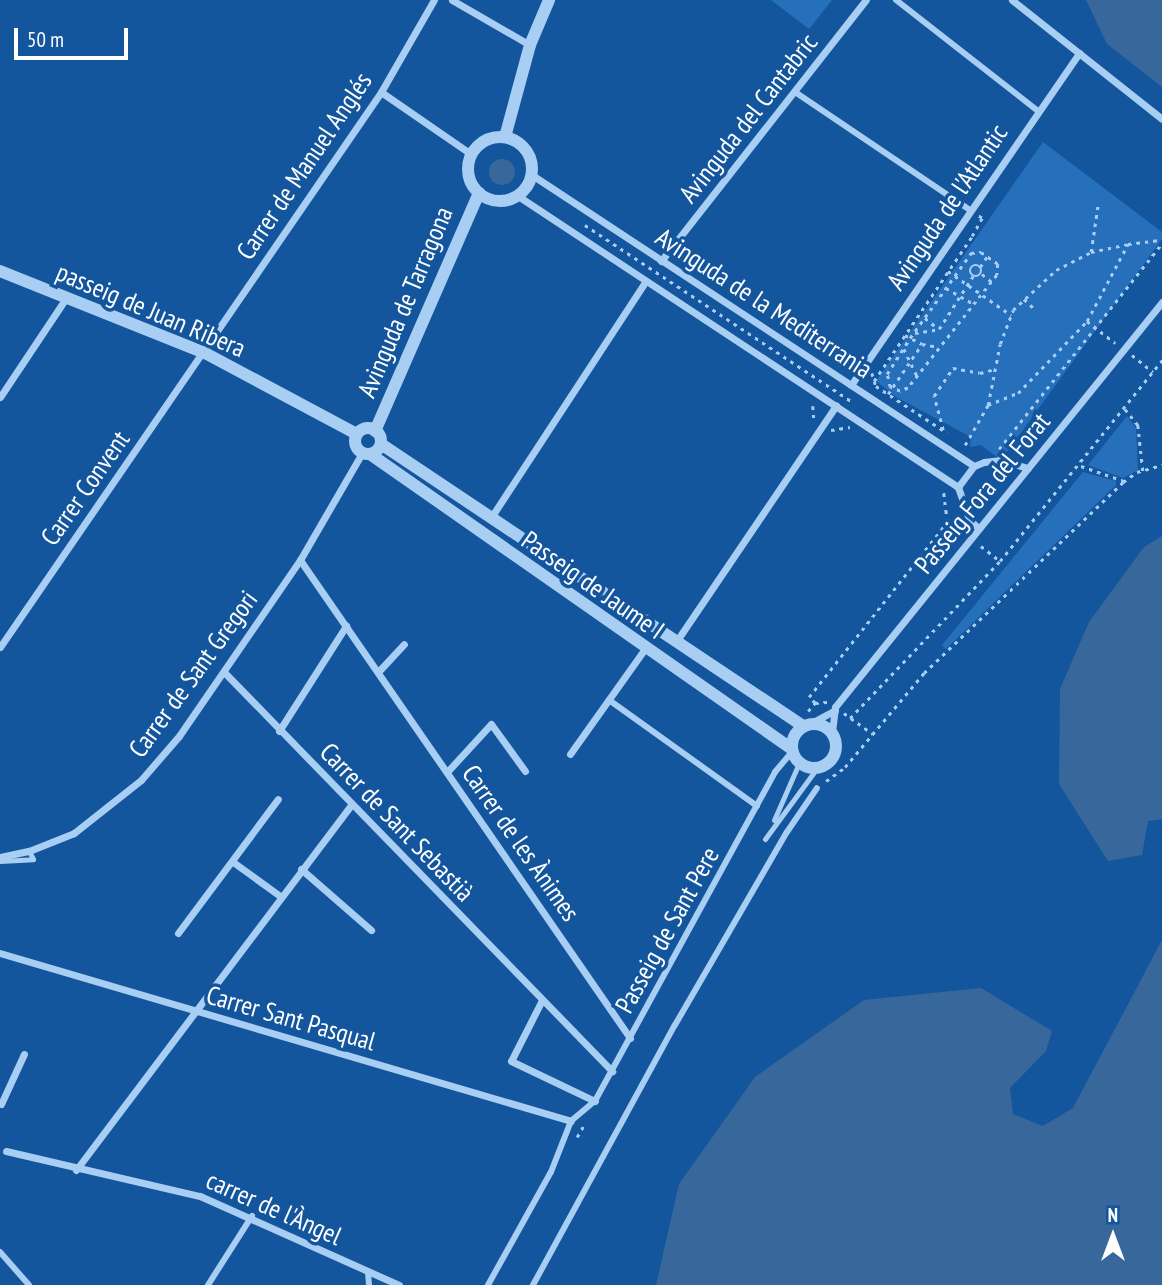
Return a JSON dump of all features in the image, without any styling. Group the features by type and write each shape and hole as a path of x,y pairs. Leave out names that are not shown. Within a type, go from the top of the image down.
{"street":[{"name":"Carrer de Manuel Anglés","path":"205,353 381,92 434,0"},
{"path":"452,0 530,45"},
{"path":"505,137 530,45 549,0"},
{"path":"854,0 864,3"},
{"path":"897,0 1038,111"},
{"path":"1012,0 1162,119"},
{"name":"Avinguda del Cantabric","path":"661,261 864,3"},
{"name":"Avinguda de l'Atlantic","path":"851,385 1079,53"},
{"path":"381,92 471,154"},
{"path":"795,92 970,211"},
{"path":"505,137 530,155 532,175 518,196 494,200 479,193 468,174 471,154 485,140 505,137"},
{"name":"Avinguda de la Mediterrania","path":"532,175 974,466"},
{"name":"Avinguda de Tarragona","path":"375,430 479,193"},
{"name":"Avinguda de la Mediterrania","path":"518,196 958,487"},
{"name":"passeig de Juan Ribera","path":"0,271 205,353 357,434"},
{"path":"492,516 646,281"},
{"path":"0,397 66,298"},
{"name":"Passeig Fora del Forat","path":"807,724 835,710 1162,302"},
{"name":"Carrer Convent","path":"0,647 205,353"},
{"path":"678,639 836,407"},
{"path":"363,429 375,430 381,444 366,453 356,447 357,434 363,429"},
{"name":"Passeig de Jaume I","path":"381,444 807,724"},
{"name":"Passeig de Jaume I","path":"366,453 794,755"},
{"name":"Carrer de Sant Gregori","path":"0,859 74,833 141,780 179,736 224,671 300,560 366,453"},
{"path":"979,529 969,519 958,487 974,466 1001,460 1028,468"},
{"name":"Carrer de les Ànimes","path":"300,560 630,1038"},
{"path":"279,731 346,626"},
{"path":"378,672 404,644"},
{"path":"570,754 644,650"},
{"name":"Carrer de Sant Sebastià","path":"224,671 350,806 612,1071"},
{"path":"609,700 757,806"},
{"path":"832,732 807,724 794,734 794,755 817,768 834,756 836,746 832,732 835,710"},
{"name":"Carrer de les Ànimes","path":"447,772 491,724 525,771"},
{"name":"Passeig de Sant Pere","path":"571,1121 596,1101 780,763 794,755"},
{"name":"Passeig de Sant Pere","path":"533,1285 787,832 817,788"},
{"path":"178,933 278,799"},
{"path":"76,1170 350,806"},
{"path":"233,862 280,896"},
{"path":"301,869 371,930"},
{"name":"Carrer Sant Pasqual","path":"0,953 571,1121"},
{"path":"542,1000 511,1061 596,1101"},
{"path":"1,1104 24,1054"},
{"path":"488,1285 551,1172 571,1121"},
{"name":"carrer de l'Àngel","path":"2,1153 200,1196 252,1216 368,1273 400,1285"},
{"path":"208,1285 252,1216"},
{"path":"0,1252 29,1285"},
{"path":"368,1273 369,1285"},
{"path":"18,1285 23,1278"}],"lane":[{"path":"794,755 765,839 817,768"},
{"path":"0,859 33,859 29,851"}],"path":[{"path":"1091,252 1098,204"},
{"path":"874,381 982,218 970,211"},
{"path":"584,224 853,403"},
{"path":"988,405 995,369 1011,315 1024,299 1056,270 1091,252 1128,244 1162,241"},
{"path":"989,451 1000,449 1162,241"},
{"path":"621,264 634,242"},
{"path":"1087,321 1128,244"},
{"path":"971,253 988,255 998,264 992,282 917,376 900,391 891,388 887,374 953,276 971,253"},
{"path":"988,255 980,267 982,274 992,282"},
{"path":"964,262 972,267 980,267"},
{"path":"915,333 939,329 973,276 972,267"},
{"path":"948,271 1011,315"},
{"path":"973,276 982,274"},
{"path":"945,288 974,304"},
{"path":"1024,299 1036,310"},
{"path":"925,318 939,329"},
{"path":"905,335 922,344 940,347"},
{"path":"876,386 888,394 922,344"},
{"path":"904,349 917,376"},
{"path":"873,734 850,718 1000,561 1080,466 1162,360"},
{"path":"943,430 934,396 953,368 980,373 995,369"},
{"path":"1125,408 1138,425 1143,471"},
{"path":"963,447 971,450"},
{"path":"817,788 845,767 924,673 1124,481 1162,465"},
{"path":"1080,466 1124,481"}],"shaded area":[{"path":"771,0 832,0 809,29"},
{"path":"1086,0 1162,0 1162,87 1107,44"},
{"path":"1043,142 1162,232 1162,239 1001,460 981,445 970,447 971,437 896,397 876,381"},
{"path":"502,159 511,163 515,172 511,181 502,185 493,181 489,172 493,163"},
{"path":"1127,416 1136,428 1138,470 1123,478 1088,465"},
{"path":"1083,472 1116,481 1116,485 946,649 942,645"},
{"path":"1162,536 1162,819 1148,821 1142,855 1108,861 1059,784 1060,689 1089,622 1144,547"},
{"path":"1162,940 1162,1285 656,1285 679,1184 755,1077 864,1000 981,988 1052,1031 1046,1051 1010,1088 1013,1114 1043,1126 1073,1108"}]}
